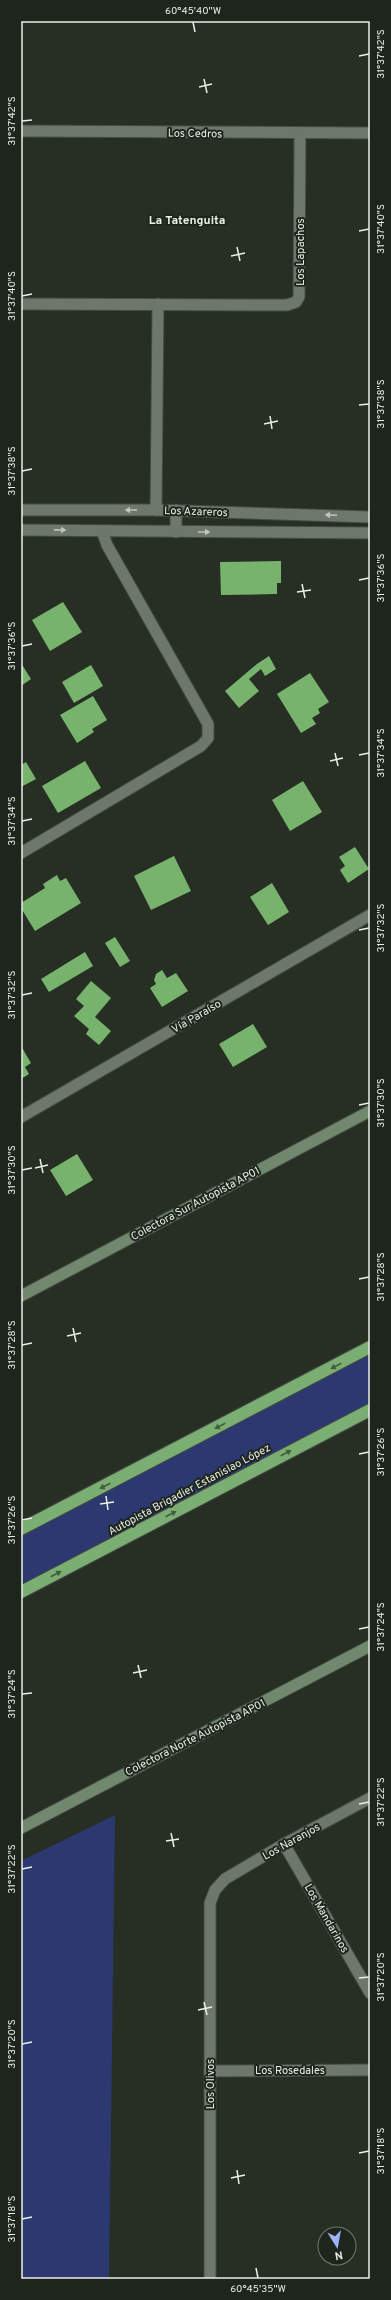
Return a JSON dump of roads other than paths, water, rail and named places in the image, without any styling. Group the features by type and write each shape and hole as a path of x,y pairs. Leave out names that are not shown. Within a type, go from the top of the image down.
{"highway":[{"path":"21,1529 370,1347"},
{"name":"Autopista Brigadier Estanislao López","path":"21,1592 370,1410"}],"main road":[{"name":"Colectora Sur Autopista AP01","path":"21,1296 370,1111"},
{"name":"Colectora Norte Autopista AP01","path":"21,1828 370,1646"}],"street":[{"name":"Los Cedros","path":"21,131 300,134 370,133"},
{"name":"Los Lapachos","path":"21,304 287,305 296,302 299,297 300,134"},
{"path":"156,510 158,304"},
{"name":"Los Azareros","path":"21,510 176,510 370,516"},
{"path":"176,510 176,532"},
{"name":"Los Azareros","path":"21,530 370,533"},
{"path":"21,853 201,746 208,738 208,724 107,545 102,531"},
{"name":"Vía Paraíso","path":"21,1117 370,915"},
{"name":"Los Naranjos","path":"215,1890 224,1879 284,1844 370,1798"},
{"name":"Los Mandarinos","path":"284,1844 370,1993"},
{"name":"Los Olivos","path":"210,2279 210,1904 215,1890"},
{"name":"Los Rosedales","path":"210,2071 370,2070"}],"district":[{"name":"La Tatenguita","path":"187,220"}]}
